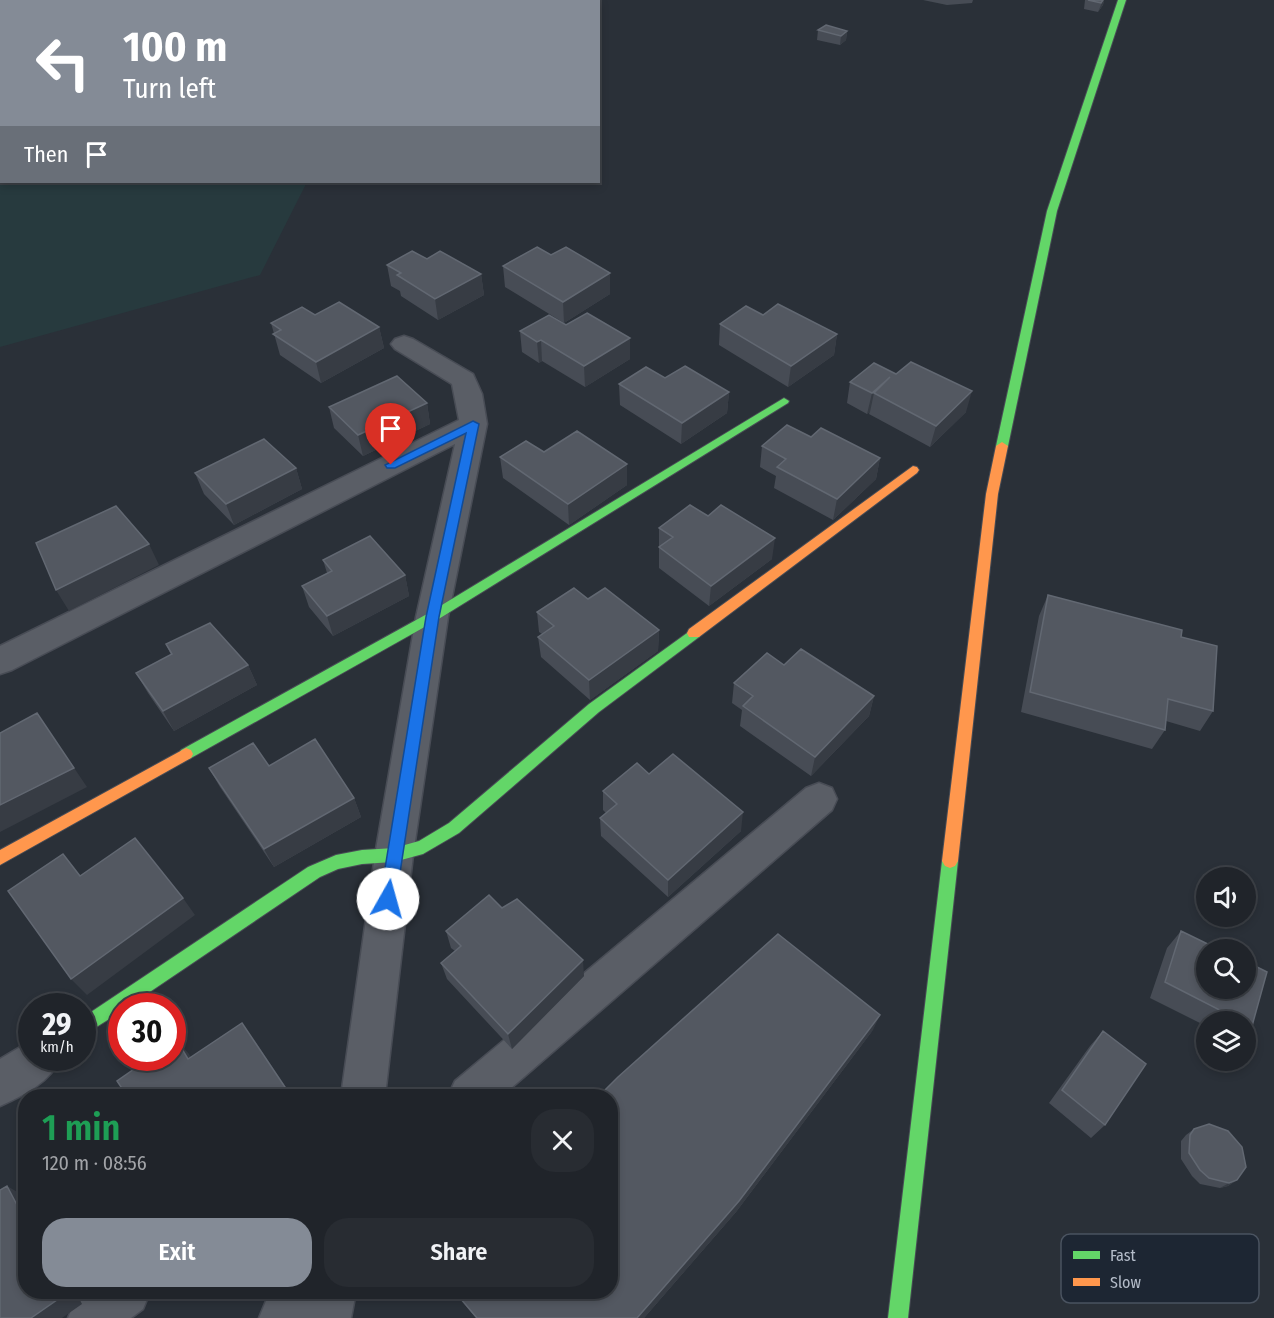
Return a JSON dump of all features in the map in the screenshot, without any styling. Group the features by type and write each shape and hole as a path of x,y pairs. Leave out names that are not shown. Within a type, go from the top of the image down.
{"street":[{"path":"898,1318 992,494 1052,211 1122,0"},
{"path":"364,1089 394,855 432,617 473,424 470,394 464,380 405,344"},
{"path":"0,858 432,617 784,401"},
{"path":"0,661 473,424"},
{"path":"96,1019 314,872 336,862 362,857 394,855 423,847 454,828 594,708 913,470"},
{"path":"478,1089 819,799"},
{"path":"0,1084 20,1071"},
{"path":"92,1318 117,1299"},
{"path":"284,1318 307,1299"},
{"path":"327,1318 331,1299"}],"green space":[{"path":"0,183 306,183 260,275 0,347"}],"building":[{"path":"826,25 847,31 841,36 818,30"},
{"path":"537,247 551,255 566,247 610,273 563,302 503,266"},
{"path":"412,251 427,259 440,251 481,274 435,299 397,275 401,273 387,265"},
{"path":"339,302 379,327 316,362 273,334 281,330 271,323 302,307 315,315"},
{"path":"778,304 837,334 791,366 720,324 746,306 763,315"},
{"path":"587,313 630,338 584,366 541,340 537,342 520,331 549,315 566,325"},
{"path":"911,362 972,391 936,426 874,393 890,377 872,393 850,382 874,363 896,374"},
{"path":"685,366 729,392 682,423 619,384 646,367 665,378"},
{"path":"397,376 427,403 358,435 329,407"},
{"path":"787,425 811,437 821,428 880,458 837,499 777,467 786,459 762,446"},
{"path":"577,431 627,464 568,504 500,457 526,441 544,452"},
{"path":"264,439 296,468 226,504 195,473"},
{"path":"690,505 708,516 721,505 775,538 711,586 659,547 673,537 659,528"},
{"path":"116,506 149,544 56,590 36,543"},
{"path":"370,536 405,575 327,616 302,586 332,571 323,560"},
{"path":"574,588 588,599 605,588 659,630 589,680 538,637 554,626 537,612"},
{"path":"1048,595 1182,630 1181,637 1217,646 1213,711 1168,699 1165,730 1030,692"},
{"path":"210,623 248,665 163,711 136,673 172,654 166,644"},
{"path":"801,649 874,696 815,757 743,706 753,696 734,683 767,653 784,665"},
{"path":"37,713 74,768 0,805 0,733"},
{"path":"315,739 354,798 264,849 209,768 253,743 269,766"},
{"path":"673,754 743,812 668,880 600,818 617,804 603,791 637,763 649,774"},
{"path":"135,838 183,898 71,979 8,891 63,854 80,876"},
{"path":"489,895 502,908 517,899 583,960 508,1034 441,963 461,946 446,931"},
{"path":"1181,931 1197,939 1196,998 1165,982"},
{"path":"778,934 880,1015 739,1201 637,1318 477,1318 461,1299 618,1299 618,1089 606,1089"},
{"path":"1256,966 1267,972 1256,1012 1222,1011 1198,999 1256,999"},
{"path":"242,1023 286,1089 122,1089 117,1081 131,1071 186,1071 186,1056 188,1059"},
{"path":"1103,1031 1146,1064 1105,1125 1062,1090"},
{"path":"1209,1124 1228,1131 1242,1147 1246,1167 1237,1180 1229,1183 1209,1178 1200,1170 1189,1153 1190,1135 1194,1129"},
{"path":"7,1186 18,1207 18,1299 58,1299 31,1318 0,1318 0,1190"}],"traffic: fast":[{"path":"1002,446 1052,211 1122,0"},
{"path":"186,754 432,617 784,401"},
{"path":"96,1019 314,872 336,862 362,857 394,855 423,847 454,828 594,708 694,633"},
{"path":"898,1318 950,861"}],"traffic: slow":[{"path":"950,861 992,494 1002,446"},
{"path":"694,633 913,470"},
{"path":"0,858 186,754"}],"route":[{"path":"388,899 432,617 473,424 391,465"}]}
